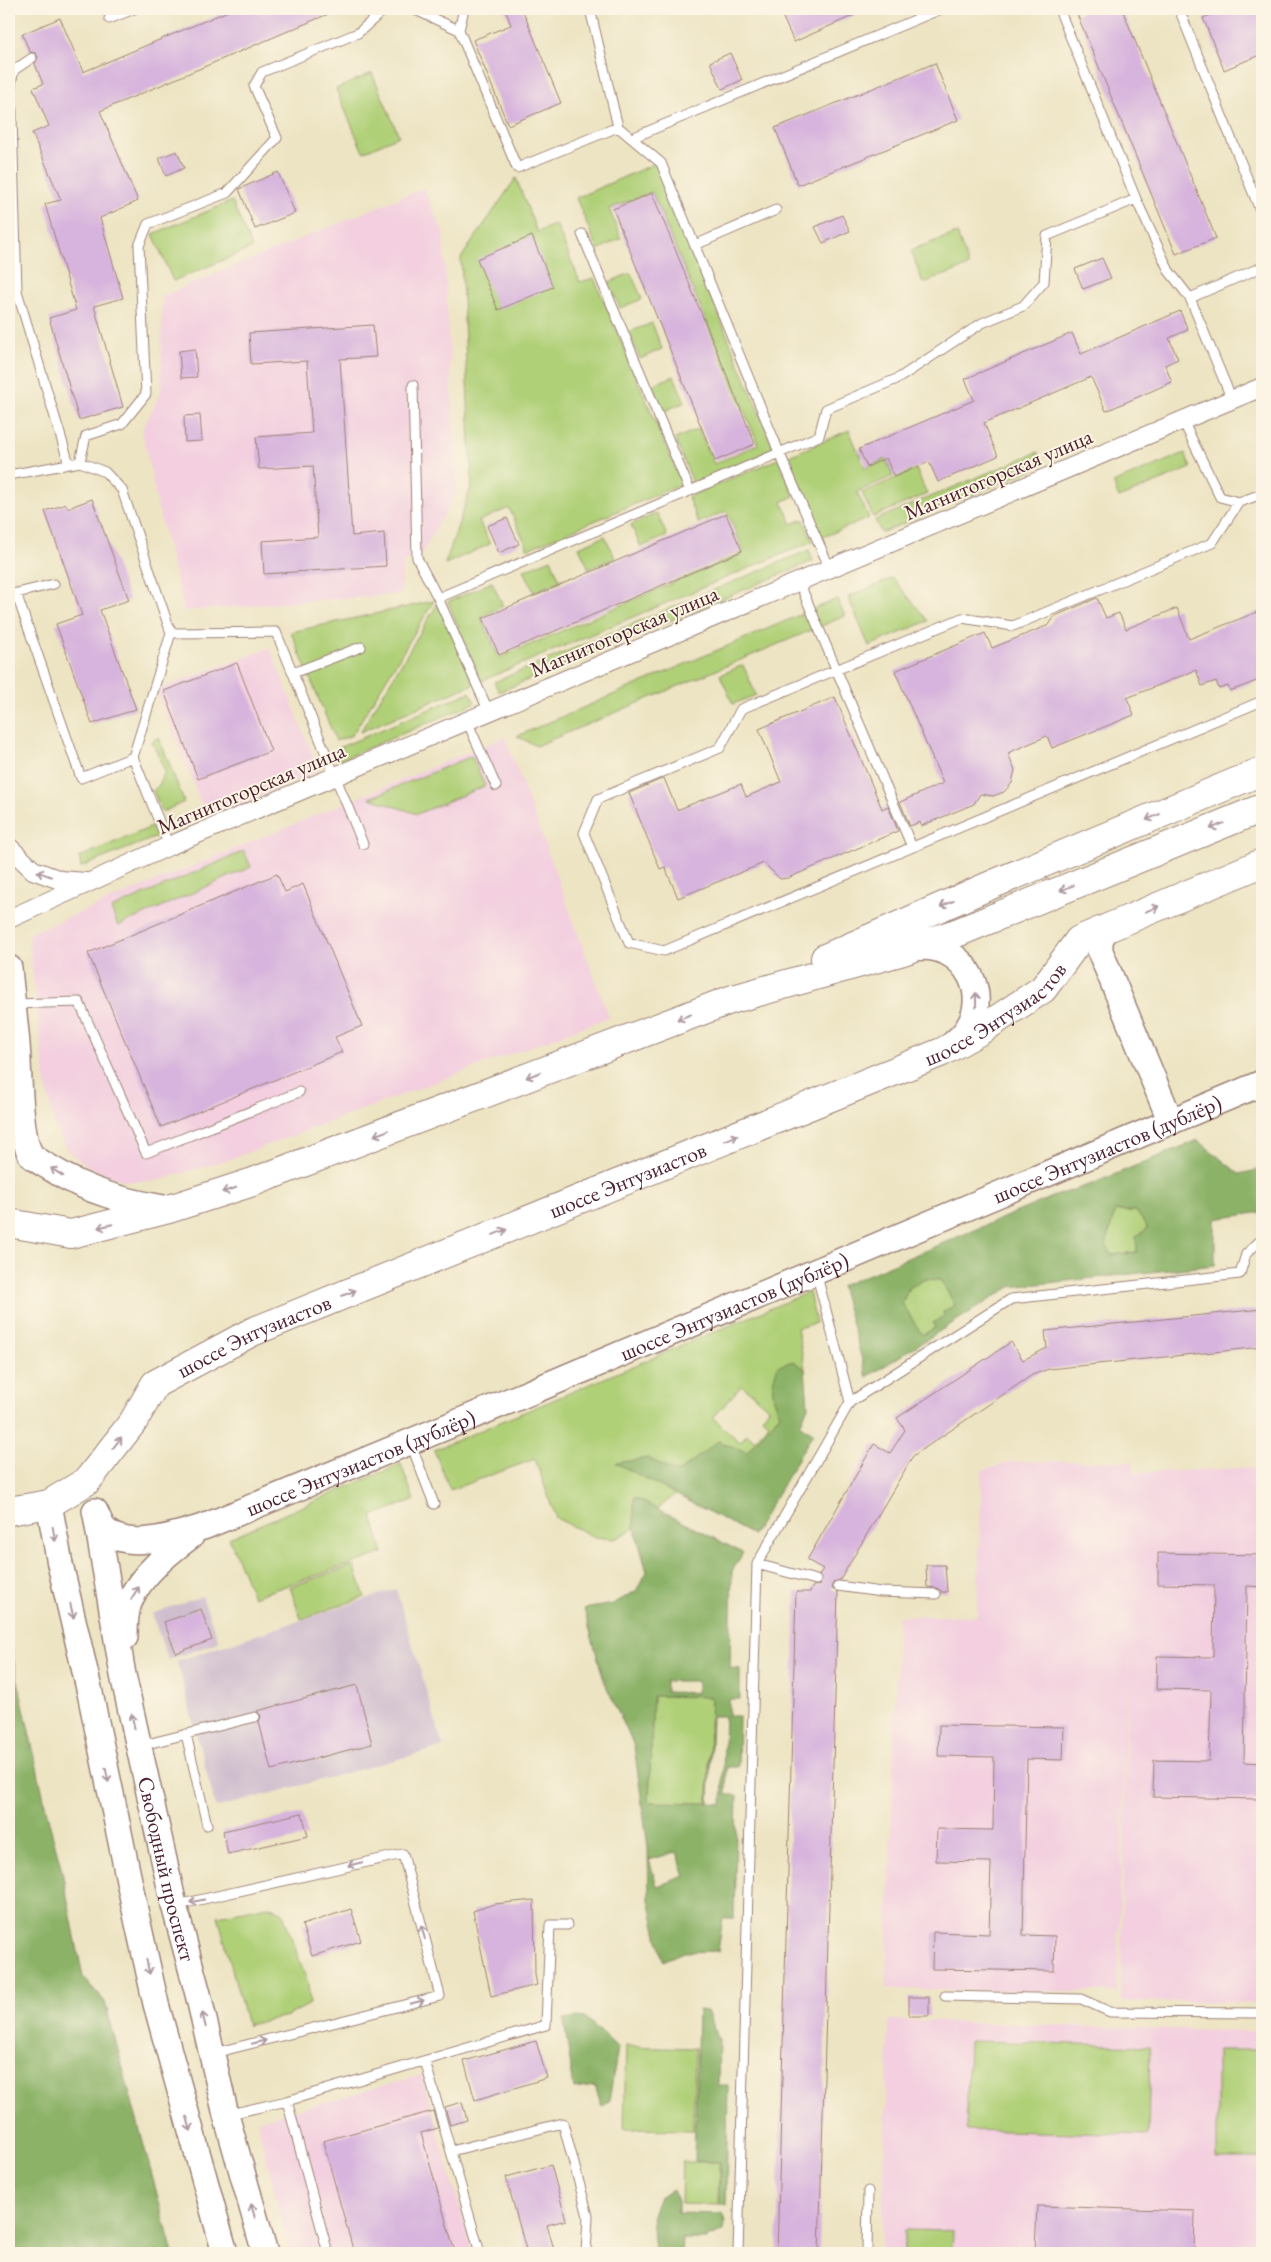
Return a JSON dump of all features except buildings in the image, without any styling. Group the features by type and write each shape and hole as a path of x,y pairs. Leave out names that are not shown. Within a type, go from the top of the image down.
{"main road":[{"path":"9,1223 71,1234 169,1209 253,1182 730,1000 991,885 1262,771"},
{"path":"903,951 959,932 1262,808"},
{"path":"1171,1122 1095,940 1262,863"},
{"name":"шоссе Энтузиастов","path":"9,1511 49,1504 87,1481 133,1422 155,1384 252,1332 942,1052 978,1032 1043,989 1095,940"},
{"path":"730,1000 916,947 942,950 953,956 971,976 976,988 976,1008 971,1026 964,1036 942,1052"},
{"path":"9,968 22,1112 26,1140 32,1156 68,1179 92,1190 114,1198 169,1209"},
{"name":"шоссе Энтузиастов (дублёр)","path":"95,1511 103,1528 112,1535 126,1539 158,1540 206,1526 816,1272 1262,1083"},
{"name":"Свободный проспект","path":"87,1481 95,1511 123,1675 174,1905 226,2115 265,2253"},
{"name":"Свободный проспект","path":"49,1504 60,1564 86,1674 154,1994 225,2253"},
{"name":"шоссе Энтузиастов (дублёр)","path":"123,1675 125,1624 127,1608 131,1598 158,1561 206,1526"}],"street":[{"name":"Магнитогорская улица","path":"9,846 33,870 60,880 89,882 169,846 1262,387"},
{"path":"9,919 89,882"}],"lane":[{"path":"109,19 134,9"},
{"path":"80,462 86,436 122,424 146,394 139,246 148,224 226,193 277,138 254,86 262,72 358,33 385,9"},
{"path":"413,9 459,30"},
{"path":"464,9 459,30 518,168 618,127"},
{"path":"590,9 618,127 662,163 779,452 830,569"},
{"path":"632,138 941,9"},
{"path":"1059,9 1136,200 1169,271 1190,298 1232,400"},
{"path":"1178,9 1262,215"},
{"path":"32,58 14,70 11,83 17,291 69,464"},
{"path":"438,598 819,436 826,409 899,378 982,323 1023,306 1044,282 1047,236 1136,200"},
{"path":"695,245 776,210"},
{"path":"582,234 690,490"},
{"path":"1190,298 1262,267"},
{"path":"413,385 417,558 438,598 489,712"},
{"path":"1183,420 1220,497 1239,502 1262,494"},
{"path":"9,475 80,462 105,472 122,490 171,633 132,757 169,846"},
{"path":"1239,502 1212,543 1013,626 962,618 741,710 720,748 598,799 584,833 629,943 664,951 1262,701"},
{"path":"799,582 912,847"},
{"path":"54,584 12,594 81,778 132,757"},
{"path":"171,633 276,632 363,844"},
{"path":"293,673 361,647"},
{"path":"467,721 496,786"},
{"path":"12,1004 79,1002 146,1153 299,1092"},
{"path":"738,2253 757,1564 850,1402 1011,1299 1240,1274 1246,1254 1262,1239"},
{"path":"816,1272 850,1402"},
{"path":"410,1442 434,1504"},
{"path":"757,1564 816,1580"},
{"path":"838,1586 881,1592 936,1594"},
{"path":"139,1746 255,1717"},
{"path":"186,1734 207,1825"},
{"path":"174,1905 403,1854 440,1996 212,2054"},
{"path":"226,2115 286,2101 546,2025 550,1925 567,1925"},
{"path":"945,1996 1081,1995 1110,2012 1262,2013"},
{"path":"425,2061 480,2253"},
{"path":"286,2101 328,2253"},
{"path":"451,2151 563,2123 588,2216 586,2253"},
{"path":"867,2253 868,2191"}],"shaded area":[{"path":"424,188 443,233 457,491 420,557 403,561 401,594 184,611 160,517 142,430 161,393 162,296"},
{"path":"270,648 319,771 208,820 156,690"},
{"path":"505,737 609,1017 233,1158 156,1181 125,1181 92,1169 67,1151 54,1123 46,1085 28,934"},
{"path":"1011,1462 1133,1462 1134,1473 1262,1467 1262,2003 1120,2001 1130,1601 1117,1992 886,1989 898,1616 977,1616 982,1471"},
{"path":"396,1589 443,1747 216,1808 177,1661"},
{"path":"202,1596 219,1642 168,1660 152,1614"},
{"path":"889,2020 1262,2032 1262,2253 881,2253"},
{"path":"422,2075 473,2253 290,2253 257,2121"}],"green space":[{"path":"372,73 399,136 363,152 336,89"},
{"path":"656,163 775,451 693,483 675,439 698,429 714,464 758,444 652,192 609,209 621,238 598,250 576,198"},
{"path":"516,178 537,232 556,224 580,282 594,278 682,484 528,549 509,508 479,521 490,544 445,564 472,484 461,258"},
{"path":"232,201 252,248 173,281 153,234"},
{"path":"957,233 969,266 923,283 911,250"},
{"path":"631,273 642,299 620,308 609,282"},
{"path":"652,323 662,349 640,359 629,332"},
{"path":"674,376 685,402 662,412 652,385"},
{"path":"849,430 865,468 886,459 893,476 857,492 869,518 823,537 787,457"},
{"path":"1038,452 1043,465 881,533 875,520"},
{"path":"1185,453 1191,468 1119,498 1113,483"},
{"path":"778,459 794,496 782,502 792,524 803,519 813,541 481,681 448,602 492,582 503,606 481,617 499,658 744,552 727,511 698,523 688,497"},
{"path":"916,469 927,494 873,517 862,493"},
{"path":"657,513 667,536 641,547 631,525"},
{"path":"605,536 615,558 589,569 579,547"},
{"path":"809,550 813,561 499,692 494,682"},
{"path":"551,559 560,581 534,592 524,570"},
{"path":"893,578 928,621 869,646 848,597"},
{"path":"837,599 845,616 536,746 517,736"},
{"path":"434,601 352,735 336,741 291,632"},
{"path":"438,603 474,684 360,732"},
{"path":"743,665 756,695 733,704 720,675"},
{"path":"470,692 475,703 340,760 336,749"},
{"path":"159,737 184,802 162,812 153,791 159,785 165,771 152,741"},
{"path":"472,756 485,786 417,814 370,798"},
{"path":"154,826 159,836 81,867 79,857"},
{"path":"244,851 251,867 118,926 111,909"},
{"path":"1198,1140 1239,1174 1262,1169 1262,1212 1215,1219 1215,1265 1010,1287 867,1377 841,1286 1055,1196 1089,1185","holes":["1115,1211 1136,1211 1148,1228 1136,1237 1137,1252 1112,1255 1106,1245","925,1279 941,1280 955,1305 943,1312 944,1316 933,1323 935,1328 922,1335 902,1303 909,1288"]},
{"path":"1115,1211 1136,1211 1148,1228 1137,1252 1112,1255 1106,1245"},
{"path":"925,1279 940,1280 956,1305 943,1312 945,1316 936,1327 922,1336 902,1303 909,1288"},
{"path":"809,1292 816,1323 797,1328 805,1368 780,1414 747,1453 724,1456 631,1530 615,1539 594,1537 556,1518 535,1459 450,1490 434,1450","holes":["742,1385 769,1409 762,1417 769,1423 755,1440 747,1434 740,1442 713,1418"]},
{"path":"793,1361 805,1369 808,1407 800,1425 813,1433 753,1535 616,1463 648,1458 677,1473 718,1441 747,1452 780,1414 773,1396 774,1380 778,1366"},
{"path":"401,1464 414,1500 372,1516 383,1553 253,1597 229,1538"},
{"path":"634,1497 743,1553 732,1571 730,1668 740,1669 740,1699 729,1699 729,1716 739,1716 738,1767 727,1767 726,1795 737,1795 734,1918 723,1918 718,1951 683,1952 663,1961 649,1900 648,1847 634,1746 604,1681 584,1609 613,1604 636,1591 647,1572 634,1526","holes":["666,1681 697,1681 697,1693 666,1692","653,1696 711,1697 708,1803 649,1802","712,1716 725,1716 722,1804 709,1803","677,1852 685,1876 657,1886 649,1860"]},
{"path":"354,1565 365,1597 301,1619 290,1587"},
{"path":"9,1640 49,1822 62,1871 83,1977 105,2002 173,2253 9,2253"},
{"path":"653,1695 711,1697 708,1804 649,1802"},
{"path":"268,1906 282,1911 308,1984 310,2004 287,2016 247,2025 218,1916"},
{"path":"698,2010 707,2011 719,2040 718,2085 728,2085 726,2205 719,2205 720,2162 694,2161"},
{"path":"585,2017 618,2048 609,2101 602,2107 595,2086 574,2089 564,2020"},
{"path":"969,2041 1150,2046 1148,2135 966,2130"},
{"path":"626,2046 695,2048 693,2130 624,2129"},
{"path":"1217,2050 1262,2050 1262,2158 1217,2158"},
{"path":"682,2162 719,2162 718,2205 681,2204"},
{"path":"673,2189 678,2201 678,2213 723,2214 724,2231 705,2239 682,2239 681,2253 655,2253 652,2214 659,2197"},
{"path":"904,2230 953,2231 952,2253 904,2253"}]}
